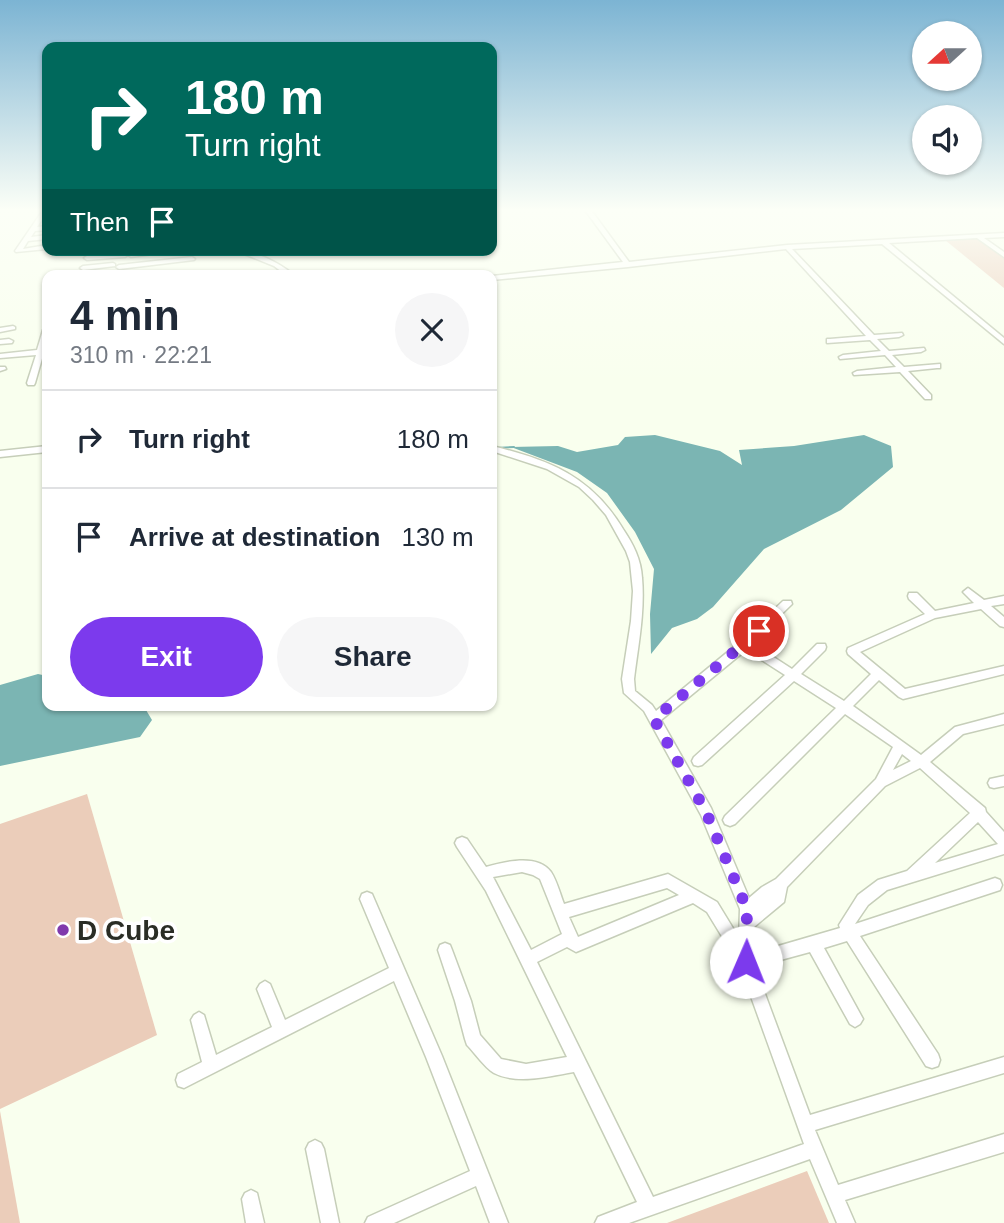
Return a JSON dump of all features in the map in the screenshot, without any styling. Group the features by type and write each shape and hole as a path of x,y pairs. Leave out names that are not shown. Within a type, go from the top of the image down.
{"street":[{"path":"89,270 109,267"},
{"path":"497,278 606,267"},
{"path":"806,267 928,397"},
{"path":"914,267 1004,342"},
{"path":"0,330 13,328"},
{"path":"830,341 899,335"},
{"path":"31,383 42,348"},
{"path":"843,357 921,350"},
{"path":"0,356 41,352"},
{"path":"857,373 937,366"},
{"path":"0,454 42,450"},
{"path":"497,450 541,463 570,476 591,491 614,520 635,561 637,594 628,680 630,693 648,708 706,812 746,917 746,962"},
{"path":"968,592 1004,623"},
{"path":"914,596 933,615"},
{"path":"1004,600 933,615 852,651 903,694 1004,670"},
{"path":"654,719 745,644 787,604"},
{"path":"745,644 920,762 980,812 1004,841"},
{"path":"698,761 821,647"},
{"path":"730,820 878,674"},
{"path":"881,782 920,762 958,730 1004,719"},
{"path":"746,917 779,897 780,884 881,782 900,747"},
{"path":"911,876 980,812"},
{"path":"462,843 483,874 528,959 649,1208"},
{"path":"848,929 874,890 883,884 1004,848"},
{"path":"483,874 519,864 541,871 576,945 694,896"},
{"path":"561,912 668,881 712,907 746,962 814,1149 846,1223"},
{"path":"746,962 814,944 848,929 995,885"},
{"path":"367,899 499,1223"},
{"path":"848,929 932,1060"},
{"path":"528,959 568,939 572,941"},
{"path":"814,944 855,1019"},
{"path":"444,950 463,1001 472,1039 497,1066 526,1072 579,1063"},
{"path":"184,1080 398,971"},
{"path":"265,989 281,1030"},
{"path":"199,1020 211,1067"},
{"path":"807,1124 1004,1065"},
{"path":"834,1195 1004,1143"},
{"path":"315,1149 330,1223"},
{"path":"604,1223 814,1149"},
{"path":"374,1223 480,1175"},
{"path":"251,1199 254,1223"}],"shaded area":[{"path":"978,267 1004,267 1004,288"},
{"name":"D Cube","path":"87,794 157,1035 0,1109 0,824"},
{"path":"0,1111 20,1223 0,1223"},
{"path":"807,1171 829,1223 667,1223"}],"water":[{"path":"655,435 720,451 742,465 739,450 794,446 864,435 891,446 893,467 841,510 764,549 713,607 697,619 672,628 651,654 650,614 654,569 635,532 607,493 577,472 511,447 558,446 577,452 618,445 625,437"},
{"path":"42,675 42,711 147,711 152,720 140,737 0,766 0,685"}],"waterway":[{"path":"497,448 514,447"}],"place":[{"name":"D Cube","path":"63,930"}],"route":[{"path":"746,962 747,909 689,776 654,719 759,631"}]}
